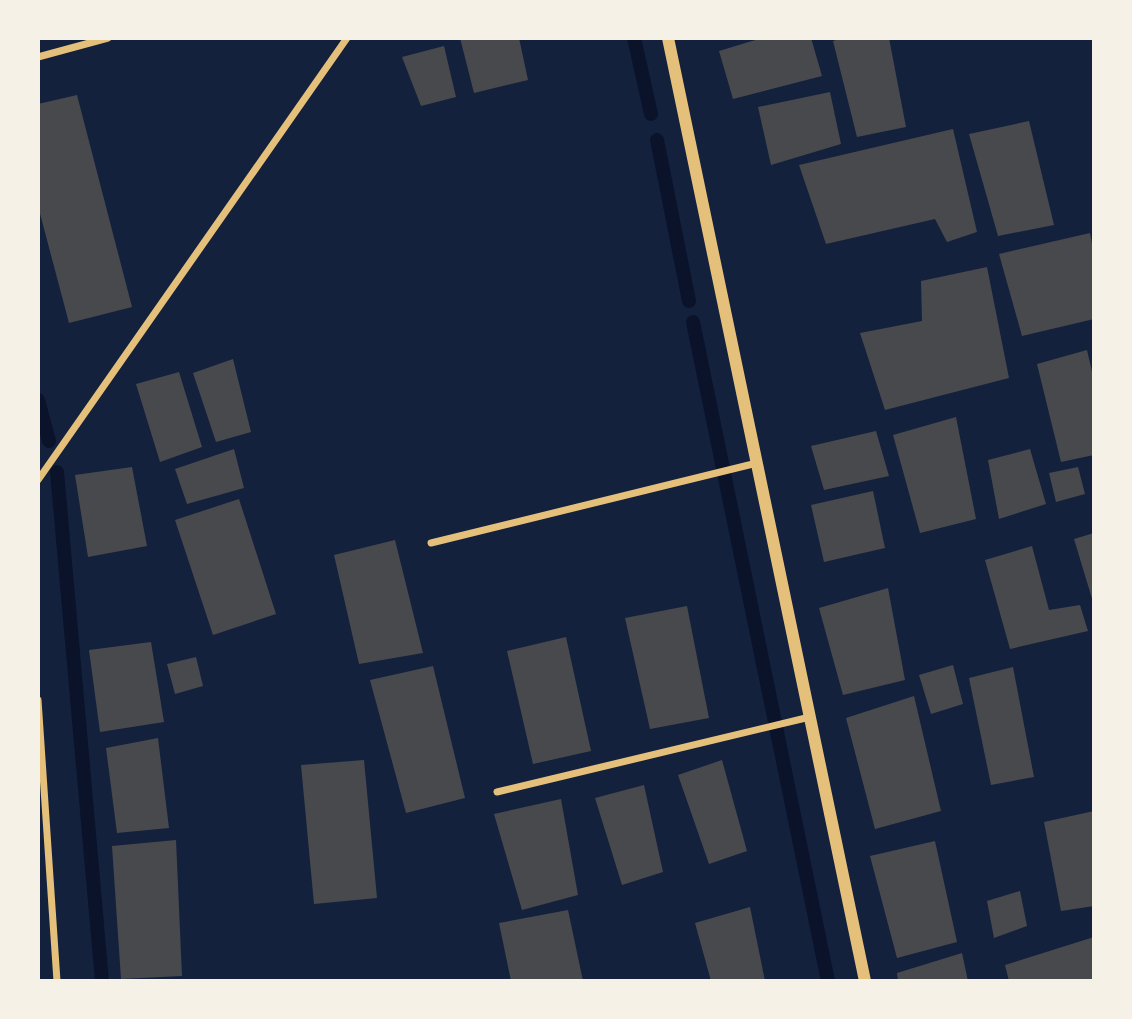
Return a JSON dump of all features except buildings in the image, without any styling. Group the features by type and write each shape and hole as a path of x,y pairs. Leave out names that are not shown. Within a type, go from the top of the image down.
{"street":[{"path":"38,57 108,38"},
{"path":"38,480 347,38"},
{"path":"668,38 865,981"},
{"path":"431,543 757,463"},
{"path":"38,700 57,981"},
{"path":"497,792 810,717"}],"waterway":[{"path":"634,38 651,114"},
{"path":"657,140 689,301"},
{"path":"693,322 828,981"},
{"path":"38,400 49,441"},
{"path":"57,472 102,981"}]}
